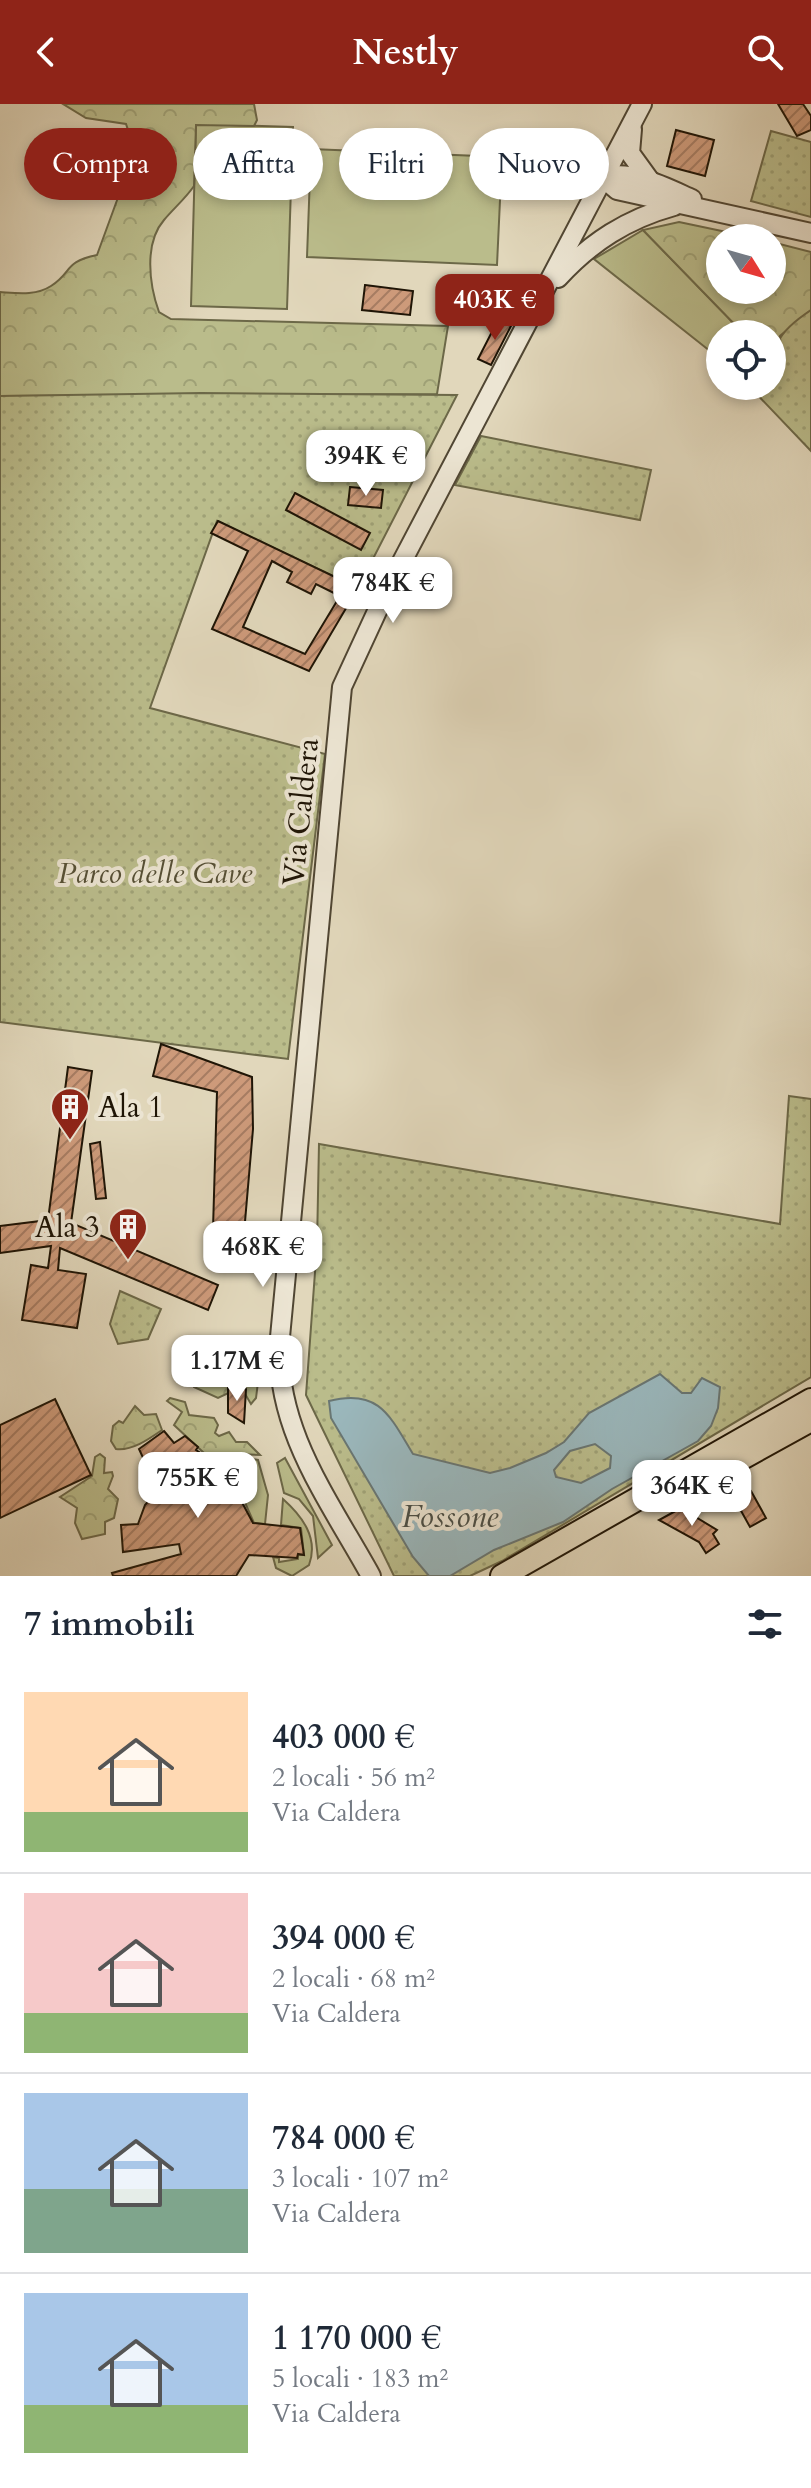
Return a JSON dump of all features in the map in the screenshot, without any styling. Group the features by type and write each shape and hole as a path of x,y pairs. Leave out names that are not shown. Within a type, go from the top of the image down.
{"main road":[{"path":"502,1576 811,1400"},
{"path":"535,1576 811,1420"}],"street":[{"name":"Via Caldera","path":"609,167 642,104"},
{"path":"633,121 630,153 651,182"},
{"path":"609,177 621,175 651,182 722,212"},
{"path":"609,184 615,189 811,233"},
{"name":"Via Caldera","path":"371,1576 294,1434 279,1383 293,1183 342,687 375,614 591,200"},
{"path":"539,299 570,265 604,237 642,215 680,204"}],"green space":[{"path":"63,104 254,104 257,120 254,126 196,125 193,128 193,187 164,220 153,240 151,277 159,312 171,319 448,326 437,394 0,396 0,292 26,293 45,289 58,281 73,264 97,255 117,200 177,200 177,128 127,128 126,124 86,118"},
{"path":"196,124 293,127 293,128 196,128"},
{"path":"771,131 811,142 811,217 751,201"},
{"path":"323,150 339,150 339,200 453,200 453,155 469,156 469,200 500,200 497,265 307,257 309,200 323,200"},
{"path":"194,200 291,200 287,309 191,306"},
{"path":"679,222 706,228 706,295 643,230"},
{"path":"643,230 706,295 706,304 715,304 730,320 706,320 706,348 594,259"},
{"path":"786,246 811,252 811,310 786,331 786,320 730,320 715,304 786,304"},
{"path":"811,310 811,451 762,400 786,400 786,330"},
{"name":"Parco delle Cave","path":"201,393 457,395 358,588 217,521 150,708 325,754 288,1059 0,1022 0,396"},
{"path":"481,436 651,470 640,520 455,485"},
{"path":"789,1096 811,1099 811,1377 502,1561 470,1576 394,1576 306,1395 317,1245 319,1144 780,1224"},
{"path":"120,1291 161,1309 148,1339 118,1344 110,1324"},
{"path":"242,1367 259,1374 256,1398 251,1404 241,1387 218,1398 194,1387 192,1376 215,1371 222,1378"},
{"path":"170,1398 185,1402 189,1415 214,1418 218,1425 215,1433 219,1436 229,1432 236,1442 247,1442 260,1455 204,1453 174,1425 182,1412 167,1401"},
{"path":"135,1406 144,1415 156,1414 162,1430 134,1446 116,1449 111,1441 113,1426 119,1421 123,1423"},
{"path":"100,1454 105,1458 104,1473 112,1472 113,1476 108,1489 118,1499 114,1518 105,1522 105,1534 82,1539 75,1523 77,1508 60,1497 92,1476 95,1457"},
{"path":"285,1458 332,1545 318,1558 313,1516 299,1499 284,1493 277,1463"},
{"path":"252,1459 258,1460 268,1495 265,1524 254,1523 243,1498 233,1488 238,1481 227,1474 234,1464 246,1471"},
{"path":"283,1499 307,1528 312,1546 309,1565 292,1576 276,1568 273,1557 279,1558 279,1562 304,1555 301,1528 281,1525"}],"water":[{"name":"Fossone","path":"660,1374 682,1393 691,1393 702,1378 720,1387 718,1408 711,1426 698,1441 612,1489 563,1522 494,1550 450,1576 429,1576 413,1557 331,1418 329,1401 360,1398 371,1402 389,1417 413,1454 490,1473 546,1453 564,1442 589,1413","holes":["595,1444 611,1456 610,1468 581,1483 556,1477 554,1470 570,1451"]}],"building":[{"path":"778,104 803,104 811,116 811,130 797,136"},
{"path":"676,130 714,140 705,176 667,166"},
{"path":"365,285 413,291 410,315 362,310"},
{"path":"461,295 486,297 484,322 459,320"},
{"path":"497,322 513,322 491,365 478,359"},
{"path":"350,487 383,490 381,508 348,505"},
{"path":"295,493 370,533 361,550 286,510"},
{"path":"218,521 358,588 309,671 212,629 248,551 211,533","holes":["272,561 292,572 287,582 311,594 316,584 340,596 305,654 243,627"]},
{"path":"161,1044 252,1077 253,1129 244,1233 213,1229 217,1092 153,1076"},
{"path":"68,1067 92,1071 71,1223 218,1285 208,1310 60,1248 58,1270 86,1274 77,1328 22,1320 31,1265 48,1268 51,1246 0,1253 0,1226 48,1220"},
{"path":"100,1142 106,1198 96,1199 90,1144"},
{"path":"228,1386 246,1389 244,1423 228,1413"},
{"path":"55,1399 91,1475 0,1518 0,1425"},
{"path":"164,1431 174,1443 185,1436 198,1447 196,1450 205,1456 193,1471 212,1476 237,1493 253,1523 300,1528 304,1555 298,1554 297,1558 249,1555 236,1576 113,1576 112,1573 181,1554 179,1544 123,1552 121,1525 138,1524 145,1505 158,1490 139,1449"},
{"path":"751,1491 766,1518 750,1527 735,1500"},
{"path":"681,1508 717,1530 713,1534 719,1544 706,1553 699,1542 659,1520"}],"place":[{"name":"Ala 1","path":"70,1141"},
{"name":"Ala 3","path":"128,1261"}]}
